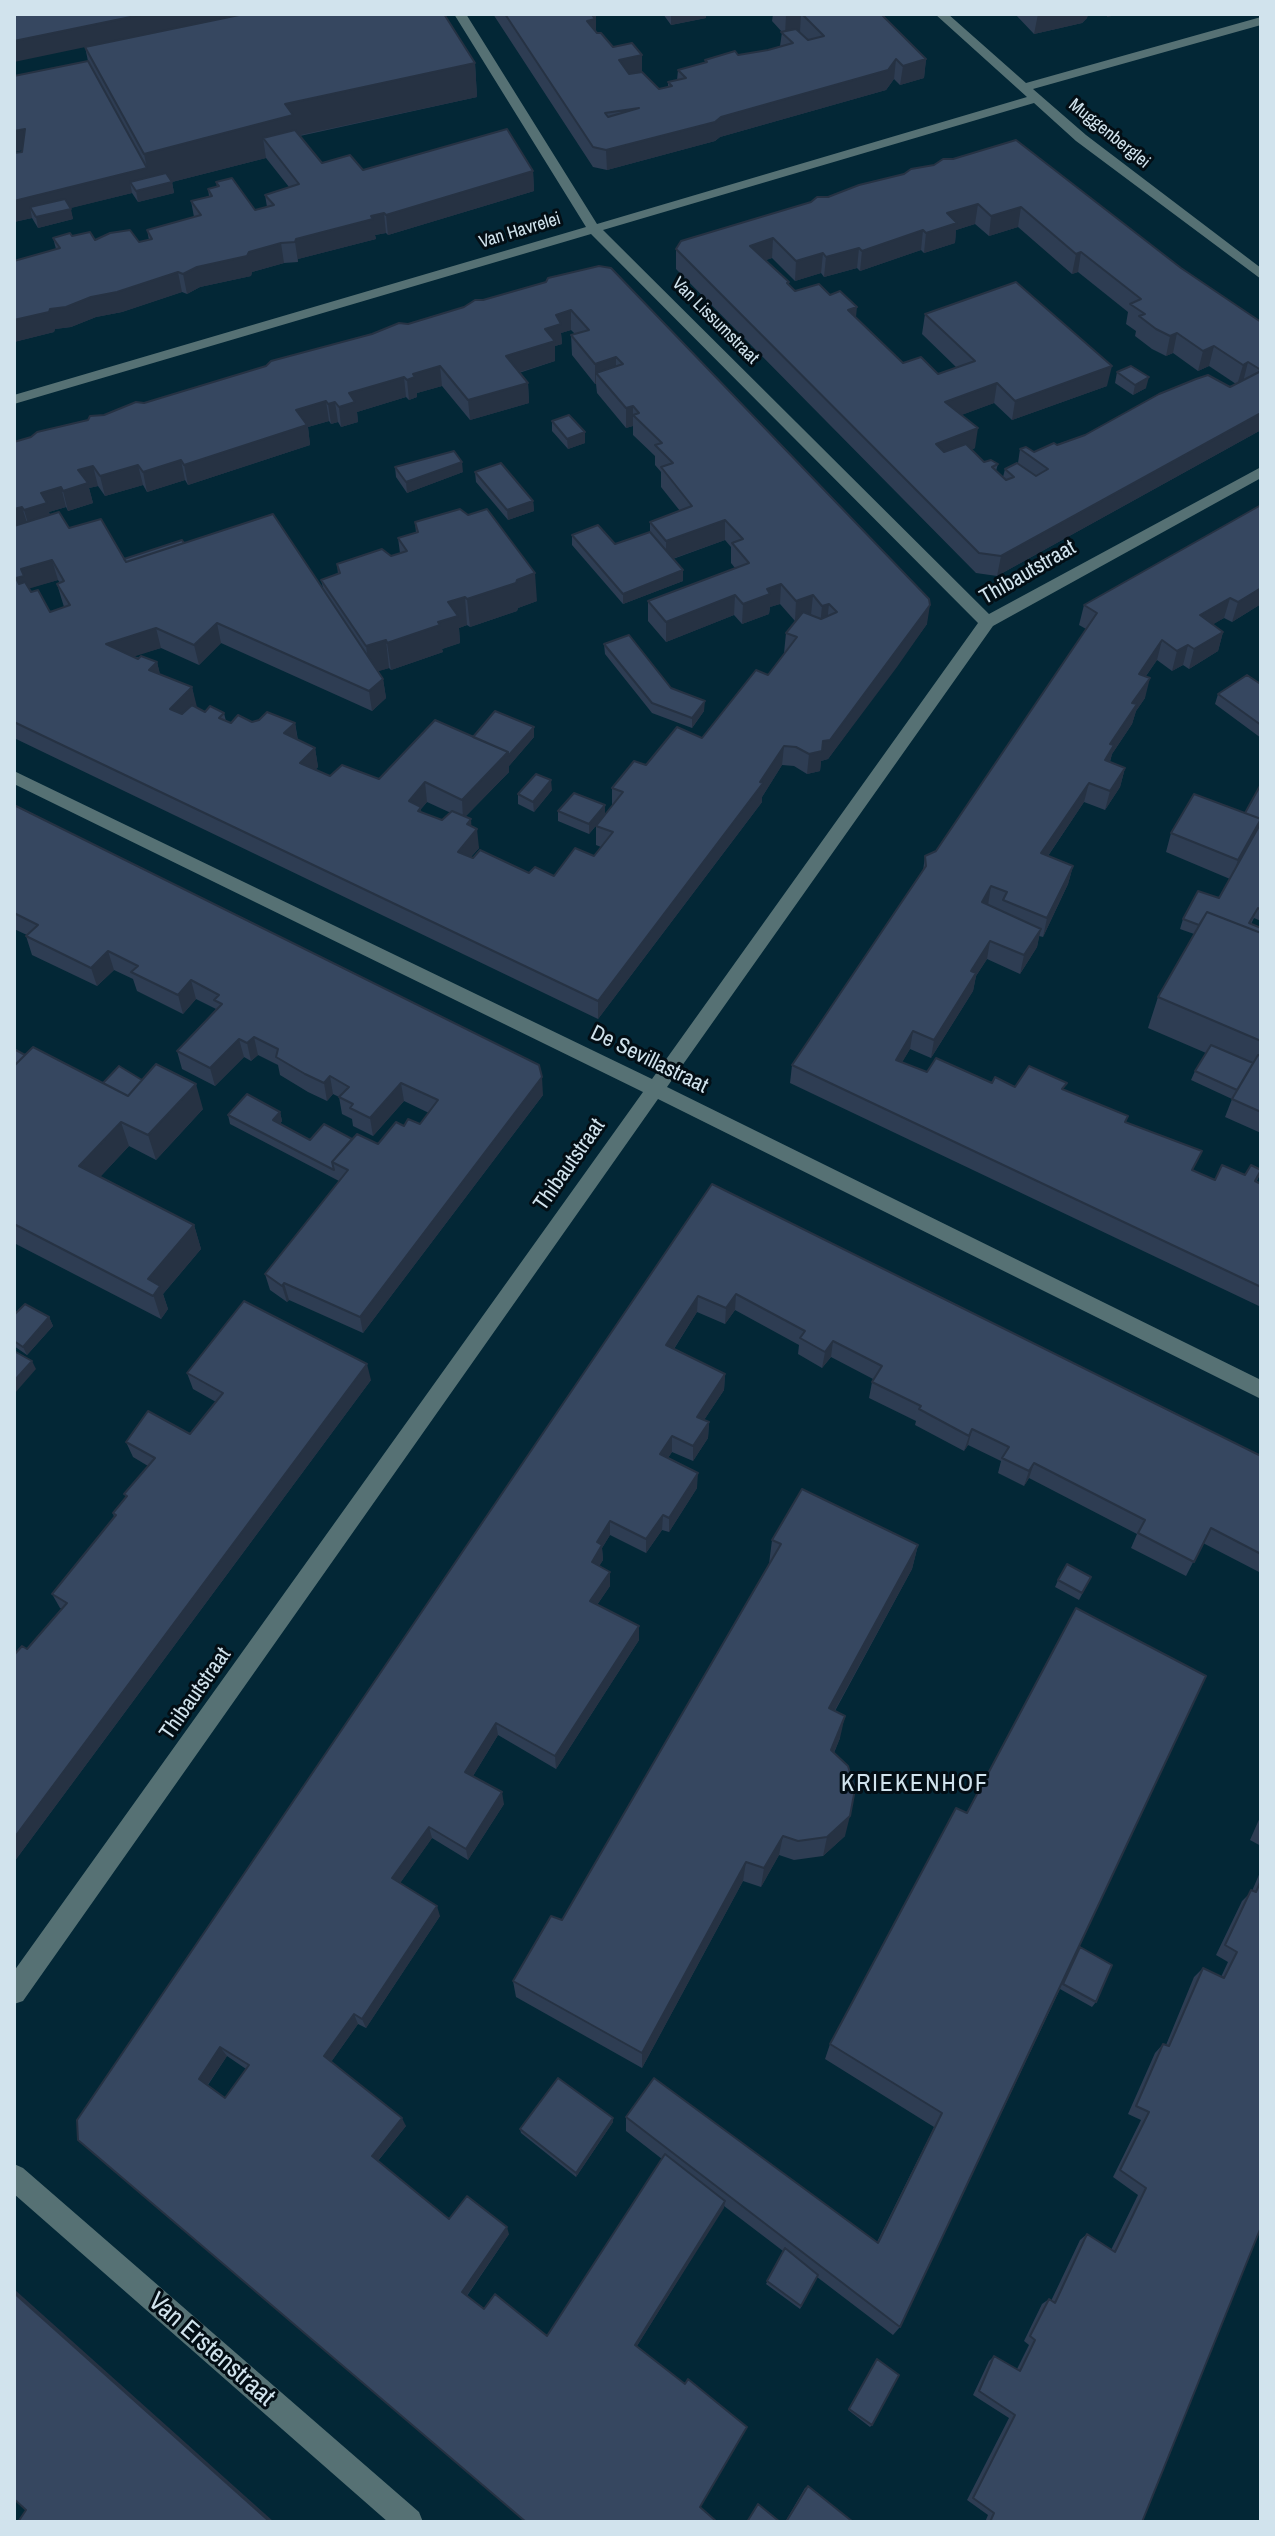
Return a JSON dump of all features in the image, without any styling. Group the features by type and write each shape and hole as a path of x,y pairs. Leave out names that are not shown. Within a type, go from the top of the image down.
{"street":[{"name":"Van Lissumstraat","path":"460,14 593,228 987,622"},
{"name":"Muggenberglei","path":"941,14 1081,138 1261,275"},
{"path":"1024,87 1261,21"},
{"name":"Van Havrelei","path":"14,400 1037,98"},
{"name":"Thibautstraat","path":"14,1992 987,622 1261,472"},
{"name":"De Sevillastraat","path":"14,777 1261,1390"},
{"name":"Van Erstenstraat","path":"14,2177 409,2522"}],"building":[{"path":"14,14 145,14 14,41"},
{"path":"244,14 444,14 475,63 285,104 293,115 144,154 85,47"},
{"path":"505,14 596,14 592,15 595,19 587,21 597,33 601,33 613,47 632,43 642,55 619,60 629,74 642,72 659,89 672,86 668,82 686,78 678,70 707,62 705,60 735,51 738,55 793,43 781,32 796,29 808,40 824,36 802,14 881,14 926,59 903,66 896,59 888,70 721,117 715,122 606,150 593,147","holes":["639,108 608,117 605,113"]},
{"path":"88,61 147,168 14,201 14,153 22,152 25,129 14,131 14,76"},
{"path":"507,129 533,171 386,215 371,216 373,219 296,239 295,242 249,252 247,256 197,267 183,274 178,272 14,320 14,261 60,248 53,238 90,232 95,240 110,233 130,230 139,242 152,239 147,230 201,215 191,201 212,196 208,189 219,186 216,182 232,178 255,210 274,205 265,195 299,184 263,138 295,130 322,163 350,155 363,170"},
{"path":"1016,140 1181,268 1261,322 1261,370 1248,362 1243,365 1214,346 1203,351 1177,333 1170,336 1156,329 1139,316 1145,314 1130,304 1141,299 1081,252 1076,254 1021,207 991,216 978,204 947,213 957,223 926,233 923,230 862,251 859,248 826,257 823,253 796,261 773,238 750,246 795,291 819,284 830,295 840,291 857,307 848,310 903,363 921,357 938,374 975,361 925,314 1016,282 1112,366 1015,401 997,383 945,402 978,428 936,444 944,452 966,444 984,462 991,460 998,464 992,467 1006,480 1014,477 1005,469 1017,463 1036,476 1048,469 1020,449 1026,447 1034,452 1085,435 1159,394 1208,375 1230,387 1261,371 1261,413 1001,556 979,553 676,249 681,241 811,202 817,197 828,197 859,185 904,174 911,169 934,165 943,159 953,159"},
{"path":"166,173 172,182 136,191 130,182"},
{"path":"65,199 71,209 36,217 30,207"},
{"path":"599,266 611,268 929,599 930,605 830,740 823,741 822,751 809,754 796,747 784,746 760,782 763,783 598,1001 14,722 14,526 59,512 69,528 101,519 126,562 273,514 383,679 369,691 217,623 194,645 156,628 106,644 138,659 141,656 157,662 149,670 192,687 170,709 182,714 192,705 205,712 210,706 224,713 219,718 231,723 238,715 252,722 267,712 295,723 284,733 315,748 300,763 330,776 342,765 379,779 435,720 508,752 462,800 425,782 409,801 421,807 418,811 442,820 452,811 471,819 467,824 477,829 458,852 473,858 480,850 529,873 535,867 554,876 575,848 594,856 613,832 596,826 623,792 612,788 634,761 646,765 677,727 702,738 756,670 768,675 797,637 786,633 803,612 821,619 837,612 829,604 822,606 813,595 796,601 781,584 767,589 770,594 743,604 735,595 666,622 648,601 749,563 732,543 743,539 725,520 666,541 650,522 692,506 661,467 673,463 655,445 662,443 633,415 639,413 633,406 626,408 596,373 623,364 616,357 595,364 571,335 589,330 571,310 556,315 561,324 545,329 555,341 506,356 528,383 468,400 440,366 413,374 415,377 407,380 404,377 349,393 355,402 339,407 335,402 328,404 326,401 296,410 307,425 184,465 181,460 143,472 138,465 100,476 93,466 78,470 88,483 63,491 61,487 41,493 47,503 24,510 22,507 14,509 14,442 37,432 88,420 90,416 104,415 136,402 144,403 266,366 271,361 372,334 399,323 408,324 464,307 475,300 546,282 548,278","holes":["52,560 64,581 57,584 70,605 50,612 38,590 31,592 25,582 19,584 16,578 24,576 21,569"]},
{"path":"1131,366 1149,377 1135,385 1117,372"},
{"path":"569,415 585,432 567,439 552,421"},
{"path":"454,451 462,462 406,482 395,467"},
{"path":"501,463 533,501 507,510 475,472"},
{"path":"1261,505 1261,588 1238,602 1230,598 1200,615 1223,632 1194,649 1188,645 1177,651 1162,640 1139,674 1150,678 1132,703 1137,704 1110,744 1114,745 1105,760 1125,768 1110,791 1089,783 1041,853 1073,866 1047,918 1003,900 1007,892 991,886 982,902 1041,929 1024,955 990,941 971,971 976,973 934,1040 913,1031 896,1060 927,1072 936,1058 992,1083 995,1077 1015,1087 1029,1066 1067,1083 1062,1089 1128,1116 1125,1122 1202,1151 1192,1170 1215,1180 1222,1165 1245,1175 1251,1165 1261,1170 1255,1181 1261,1184 1261,1287 792,1065 926,866 925,856 936,851 1097,613 1084,605"},
{"path":"460,509 468,515 487,509 535,573 516,583 448,602 458,616 438,622 440,625 387,643 386,640 366,646 321,580 340,573 337,564 382,549 391,556 407,551 398,538 418,532 415,522"},
{"path":"598,525 615,544 650,532 683,570 623,594 572,535"},
{"path":"182,540 184,543 126,562 124,559"},
{"path":"629,635 671,688 705,701 692,718 652,703 604,644"},
{"path":"1247,675 1261,682 1261,725 1218,694"},
{"path":"495,711 534,727 508,756 508,752 473,737"},
{"path":"536,774 551,780 533,802 518,794"},
{"path":"1261,784 1261,819 1245,813"},
{"path":"574,793 605,805 589,824 558,811"},
{"path":"1194,794 1261,819 1238,860 1171,833"},
{"path":"14,805 539,1065 542,1077 360,1317 284,1283 282,1286 265,1274 348,1170 332,1162 357,1134 378,1144 396,1122 404,1126 408,1119 420,1124 438,1100 401,1083 370,1118 350,1108 353,1104 339,1097 349,1087 330,1076 324,1083 305,1074 276,1057 278,1049 254,1037 247,1043 239,1039 210,1068 177,1051 222,1004 214,1000 219,995 191,980 178,995 131,972 138,966 108,951 91,968 26,936 38,925 14,913"},
{"path":"1261,820 1261,910 1258,908 1249,923 1261,928 1261,933 1207,912 1199,925 1183,919 1198,891 1219,898"},
{"path":"1207,912 1261,933 1261,1041 1158,997"},
{"path":"1211,1045 1253,1063 1237,1090 1195,1071"},
{"path":"33,1047 128,1096 156,1064 196,1084 148,1135 121,1122 79,1166 194,1225 148,1279 160,1286 153,1296 14,1224 14,1066"},
{"path":"14,1049 25,1055 14,1066"},
{"path":"1258,1055 1261,1056 1261,1112 1232,1099"},
{"path":"119,1066 142,1080 128,1096 103,1083"},
{"path":"247,1094 280,1112 273,1120 310,1140 324,1124 352,1139 332,1162 334,1170 228,1115"},
{"path":"712,1184 1261,1456 1261,1554 1211,1528 1194,1562 1138,1533 1145,1520 1034,1463 1029,1471 1002,1458 1009,1447 972,1429 969,1436 919,1409 921,1406 872,1382 882,1366 833,1341 825,1352 800,1338 805,1331 736,1294 726,1308 698,1296 666,1345 725,1374 697,1417 709,1422 693,1446 672,1436 660,1454 698,1473 669,1518 663,1515 646,1539 610,1521 597,1542 602,1545 592,1562 610,1572 590,1601 639,1626 555,1756 496,1723 465,1772 502,1792 466,1849 429,1827 392,1878 437,1906 362,2019 354,2014 324,2056 402,2118 372,2156 449,2219 467,2196 507,2227 462,2292 484,2309 495,2294 547,2336 665,2154 725,2201 635,2345 685,2384 688,2379 747,2427 700,2507 717,2522 526,2522 78,2140 77,2120","holes":["220,2047 249,2065 225,2098 199,2079"]},
{"path":"244,1301 367,1364 14,1838 14,1655 22,1646 27,1649 67,1603 52,1594 116,1515 113,1513 127,1496 124,1494 155,1458 126,1442 148,1411 190,1434 223,1393 187,1373"},
{"path":"25,1304 49,1317 23,1347 14,1341 14,1315"},
{"path":"14,1351 32,1361 14,1381"},
{"path":"802,1489 918,1545 829,1708 845,1716 831,1750 848,1766 855,1789 850,1816 827,1837 798,1841 783,1836 764,1868 746,1862 642,2053 513,1981 551,1916 562,1920 781,1544 772,1540"},
{"path":"1067,1564 1091,1577 1082,1593 1058,1580"},
{"path":"1076,1608 1206,1676 900,2327 626,2117 654,2078 878,2243 942,2113 830,2044 956,1808 967,1813"},
{"path":"1261,1880 1261,2227 1142,2522 990,2522 994,2513 973,2498 1015,2415 979,2391 994,2356 1020,2371 1035,2340 1030,2336 1049,2299 1055,2303 1087,2234 1115,2252 1146,2188 1120,2170 1149,2112 1136,2106 1163,2044 1169,2046 1203,1968 1224,1978 1237,1952 1225,1945 1251,1890 1256,1892"},
{"path":"1080,1947 1112,1965 1096,2002 1063,1984"},
{"path":"558,2078 613,2118 576,2173 520,2129"},
{"path":"785,2248 818,2275 801,2306 767,2281"},
{"path":"14,2293 270,2522 18,2522 26,2510 14,2499"},
{"path":"877,2359 899,2375 872,2425 849,2409"},
{"path":"808,2486 853,2522 786,2522"},
{"path":"758,2504 780,2522 747,2522"}],"district":[{"name":"KRIEKENHOF","path":"915,1785"}]}
